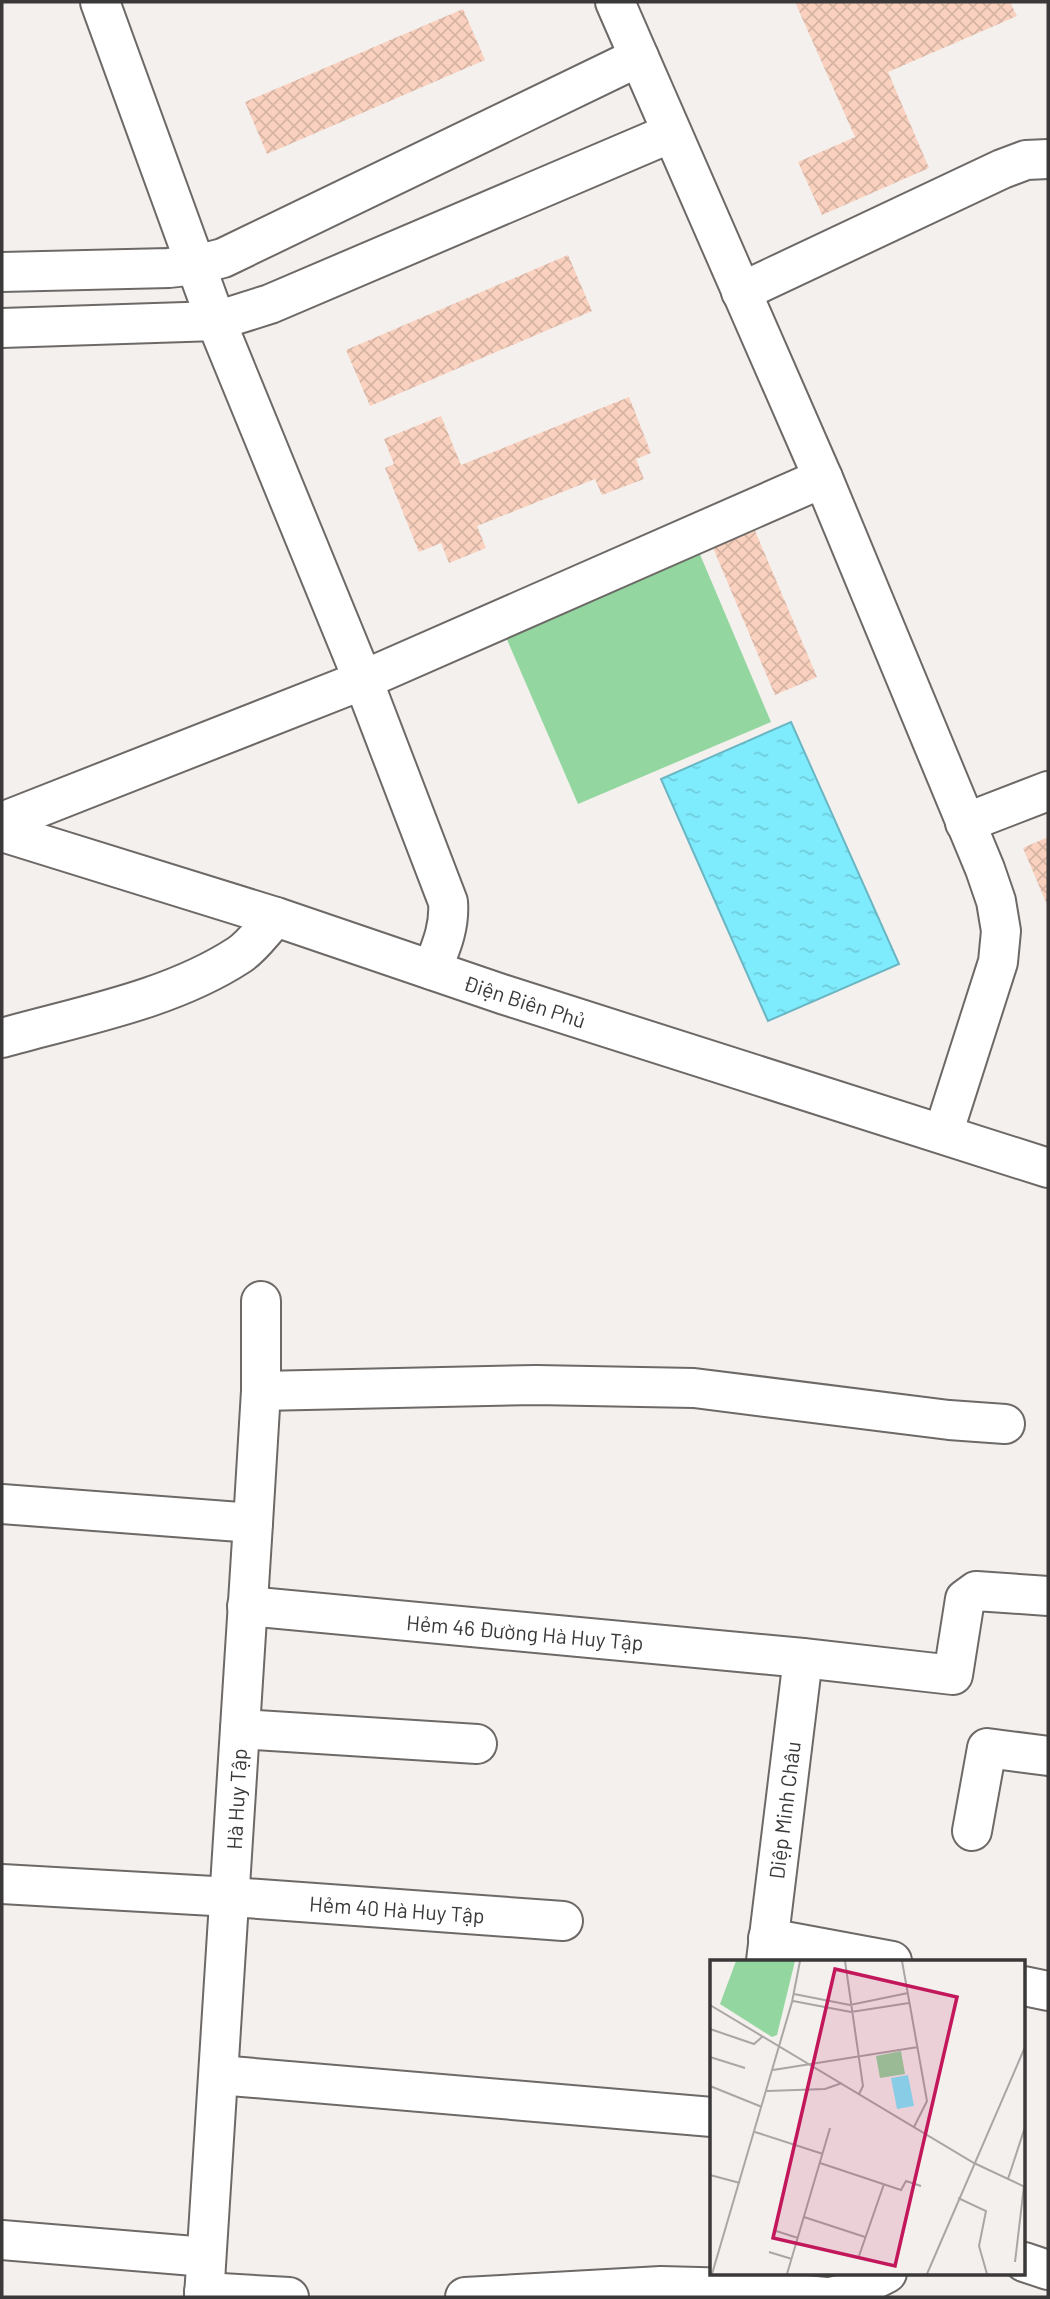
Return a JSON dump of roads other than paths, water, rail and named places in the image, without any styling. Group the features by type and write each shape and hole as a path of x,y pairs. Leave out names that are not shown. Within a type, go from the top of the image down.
{"street":[{"path":"100,2 216,321 363,680 448,902 450,918 446,936 432,970"},
{"path":"615,2 823,478 996,901 1001,930 998,962 943,1134"},
{"path":"2,272 169,268 223,258 639,57"},
{"path":"2,328 216,321 270,304 671,133"},
{"path":"741,292 1002,169 1026,160 1048,159"},
{"path":"2,822 363,680 823,478"},
{"path":"965,823 1048,791"},
{"name":"Điện Biên Phủ","path":"2,831 276,917 432,970 1048,1168"},
{"path":"2,1038 150,996 190,981 241,954 276,917"},
{"name":"Hà Huy Tập","path":"205,2282 261,1391 261,1301"},
{"path":"261,1391 536,1385 694,1388 949,1420 1005,1424"},
{"path":"2,1504 253,1523"},
{"name":"Hẻm 46 Đường Hà Huy Tập","path":"247,1606 803,1658 953,1675 965,1599 976,1591 1048,1596"},
{"name":"Diệp Minh Châu","path":"767,1950 803,1658"},
{"path":"240,1729 477,1744"},
{"path":"972,1831 987,1748 1048,1756"},
{"name":"Hẻm 40 Hà Huy Tập","path":"2,1884 563,1921"},
{"path":"767,1950 881,1960"},
{"path":"1026,1986 1048,1991"},
{"path":"219,2075 710,2117"},
{"path":"2,2241 289,2297"},
{"path":"1026,2263 1048,2270"},
{"path":"465,2297 613,2287 720,2286 827,2297 848,2293 885,2274"}],"water":[{"path":"791,722 899,964 768,1021 661,779"}]}
